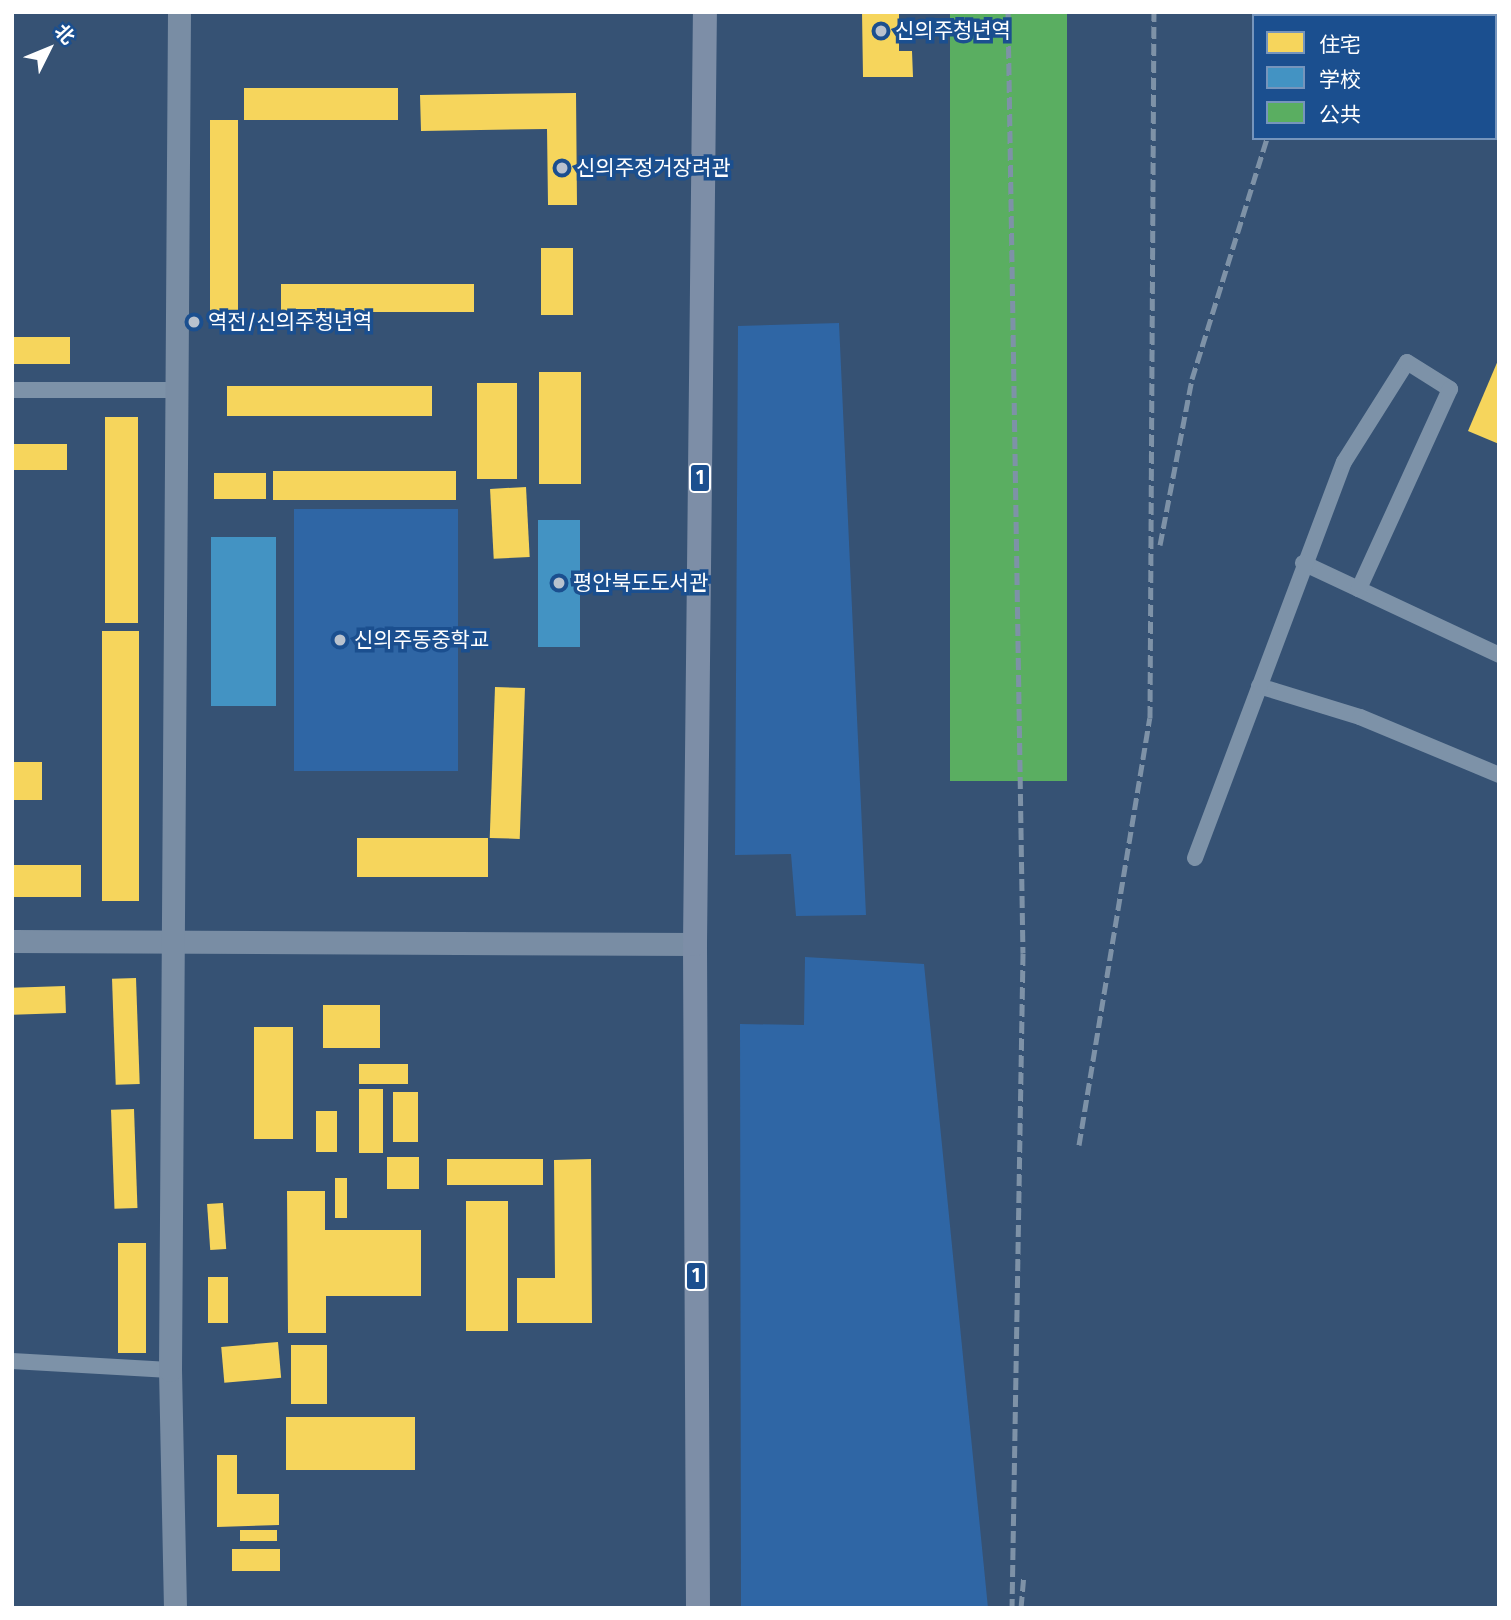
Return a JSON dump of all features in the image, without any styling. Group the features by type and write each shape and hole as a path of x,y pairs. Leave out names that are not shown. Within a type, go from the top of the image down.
{"main road":[{"path":"175,1608 170,1370 177,942 172,390 179,12"},
{"name":"1","path":"698,1608 695,944 705,12"},
{"path":"12,941 695,944"}],"street":[{"path":"1195,858 1303,563 1344,462 1407,362 1450,389 1359,589"},
{"path":"12,390 172,390"},
{"path":"1303,563 1499,655"},
{"path":"1259,686 1360,717 1499,775"},
{"path":"12,1362 170,1370"}],"shaded area":[{"path":"839,323 866,915 796,916 791,854 735,855 738,326"},
{"path":"294,509 458,509 458,771 294,771"},
{"path":"805,957 924,964 988,1608 741,1608 740,1024 804,1025"}],"building: 住宅":[{"name":"신의주청년역","path":"862,12 899,12 899,51 912,51 913,77 863,77"},
{"path":"244,88 398,88 398,120 244,120"},
{"name":"신의주정거장려관","path":"576,93 577,205 548,205 547,129 421,131 420,95"},
{"path":"210,120 238,120 238,315 210,315"},
{"path":"541,248 573,248 573,315 541,315"},
{"path":"281,284 474,284 474,312 281,312"},
{"path":"12,337 70,337 70,364 12,364"},
{"path":"1499,358 1499,444 1468,431"},
{"path":"539,372 581,372 581,484 539,484"},
{"path":"477,383 517,383 517,479 477,479"},
{"path":"227,386 432,386 432,416 227,416"},
{"path":"105,417 138,417 138,623 105,623"},
{"path":"12,444 67,444 67,470 12,470"},
{"path":"273,471 456,471 456,500 273,500"},
{"path":"214,473 266,473 266,499 214,499"},
{"path":"526,487 530,557 494,559 490,489"},
{"path":"102,631 139,631 139,901 102,901"},
{"path":"495,687 525,688 520,839 490,838"},
{"path":"12,762 42,762 42,800 12,800"},
{"path":"357,838 488,838 488,877 357,877"},
{"path":"12,865 81,865 81,897 12,897"},
{"path":"136,978 140,1084 116,1085 112,979"},
{"path":"65,986 66,1013 13,1015 12,988"},
{"path":"323,1005 380,1005 380,1048 323,1048"},
{"path":"254,1027 293,1027 293,1139 254,1139"},
{"path":"359,1064 408,1064 408,1084 359,1084"},
{"path":"359,1089 383,1089 383,1153 359,1153"},
{"path":"393,1092 418,1092 418,1142 393,1142"},
{"path":"134,1109 137,1208 114,1209 111,1110"},
{"path":"316,1111 337,1111 337,1152 316,1152"},
{"path":"387,1157 419,1157 419,1189 387,1189"},
{"path":"447,1159 543,1159 543,1185 447,1185"},
{"path":"591,1159 592,1323 517,1323 517,1278 555,1278 554,1160"},
{"path":"335,1178 347,1178 347,1218 335,1218"},
{"path":"287,1191 325,1191 325,1230 421,1230 421,1296 326,1296 326,1333 288,1333"},
{"path":"466,1201 508,1201 508,1331 466,1331"},
{"path":"223,1203 226,1249 210,1250 207,1204"},
{"path":"118,1243 146,1243 146,1353 118,1353"},
{"path":"208,1277 228,1277 228,1323 208,1323"},
{"path":"278,1342 281,1378 224,1383 221,1347"},
{"path":"291,1345 327,1345 327,1404 291,1404"},
{"path":"286,1417 415,1417 415,1470 286,1470"},
{"path":"217,1455 237,1455 237,1494 279,1494 279,1525 217,1527"},
{"path":"240,1530 277,1530 277,1541 240,1541"},
{"path":"232,1549 280,1549 280,1571 232,1571"}],"building: 学校":[{"name":"평안북도도서관","path":"538,520 580,520 580,647 538,647"},
{"path":"211,537 276,537 276,706 211,706"}],"building: 公共":[{"path":"950,12 1067,12 1067,781 950,781"}],"railway":[{"path":"1008,12 1023,953 1012,1608"},
{"path":"1079,1145 1150,718 1154,12"},
{"path":"1160,545 1192,379 1266,140"},
{"path":"1021,1608 1024,1576"}],"place":[{"name":"신의주청년역","path":"881,31"},
{"name":"신의주정거장려관","path":"562,168"},
{"name":"역전/신의주청년역","path":"194,322"},
{"name":"평안북도도서관","path":"559,583"},
{"name":"신의주동중학교","path":"340,640"}]}
